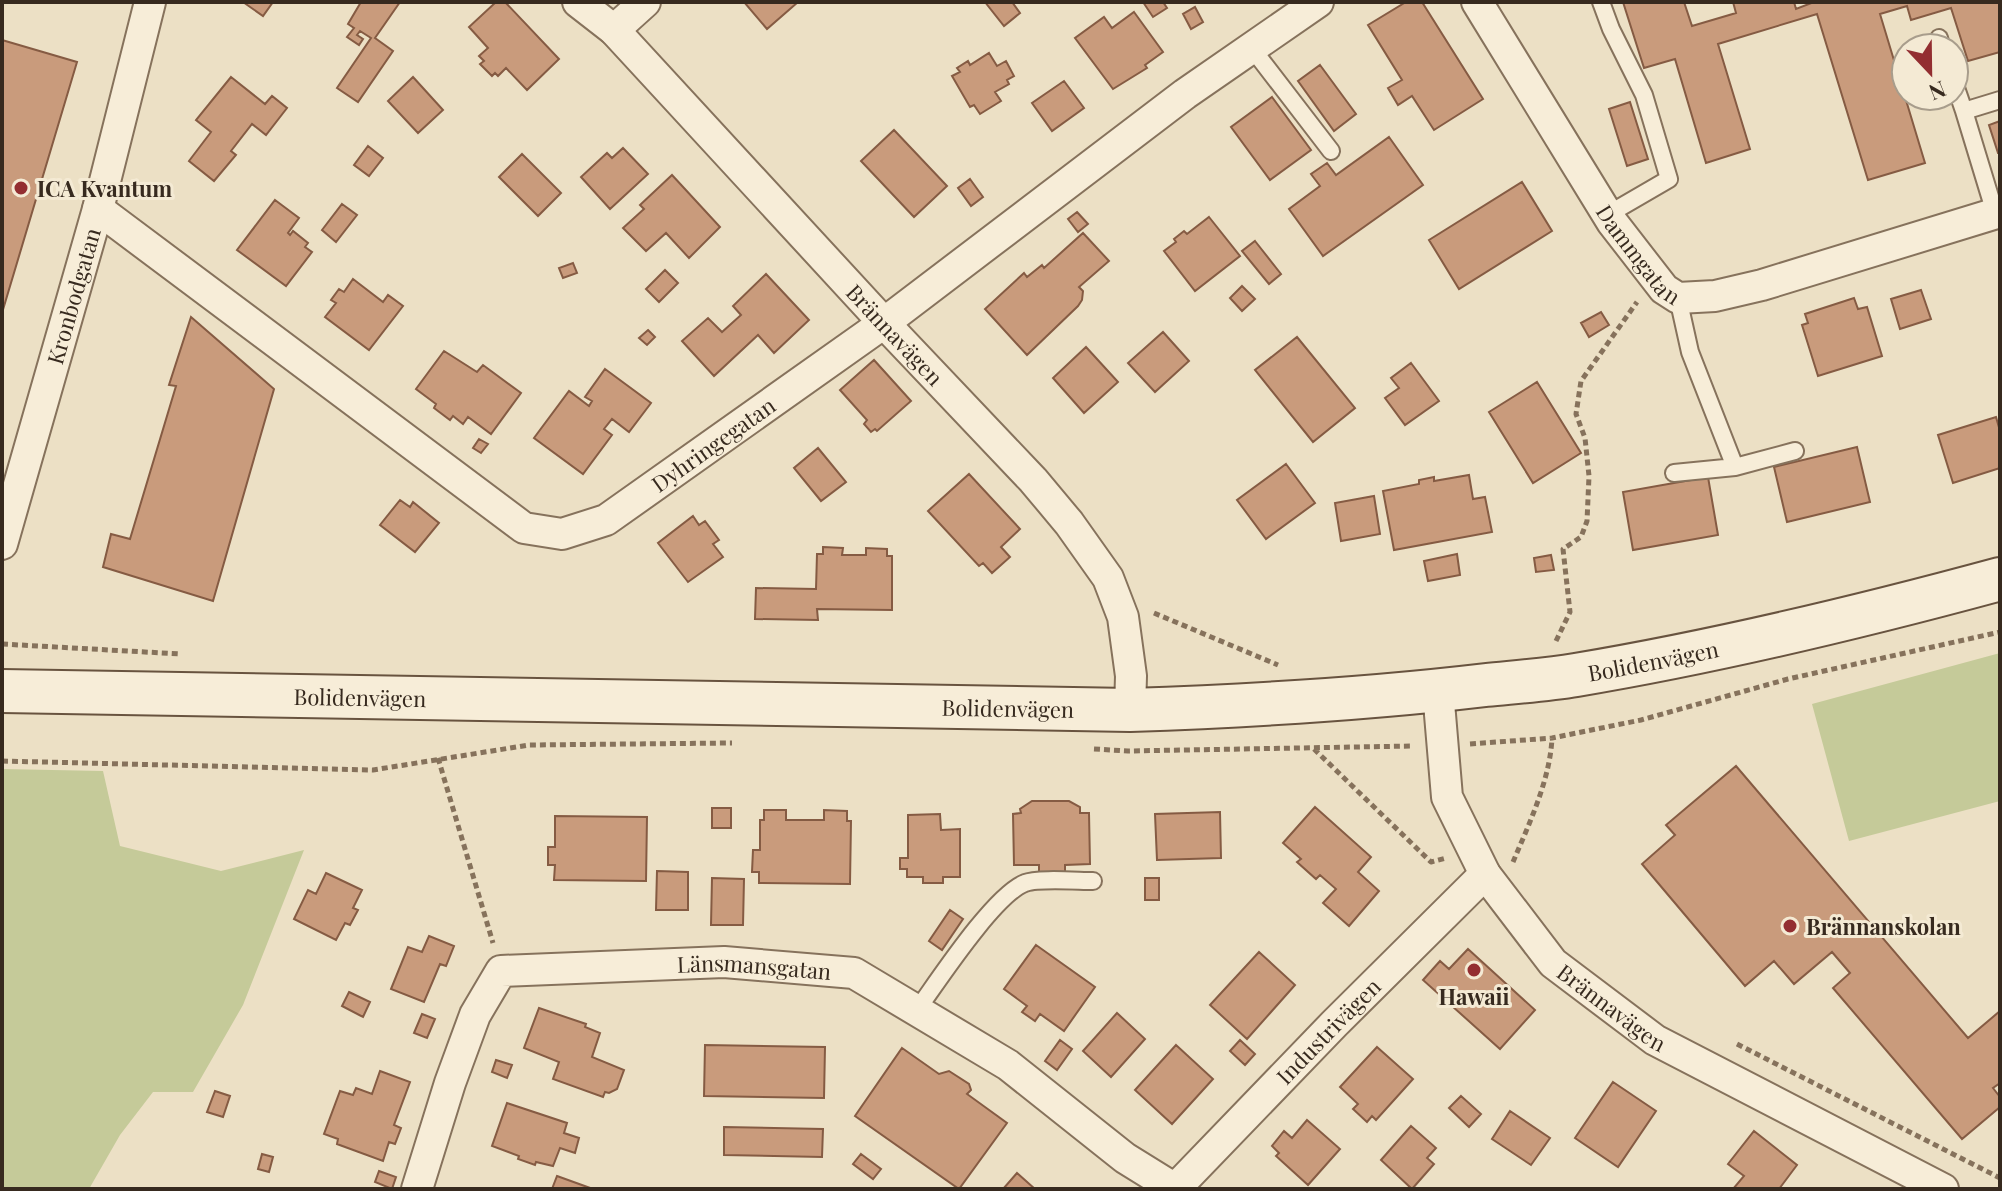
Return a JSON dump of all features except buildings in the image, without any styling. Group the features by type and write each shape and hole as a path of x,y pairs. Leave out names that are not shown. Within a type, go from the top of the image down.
{"main road":[{"name":"Bolidenvägen","path":"2,691 1130,710 1284,705 1574,675 1854,619 2000,579"}],"street":[{"name":"Kronbodgatan","path":"2,544 98,209 150,2"},
{"name":"Brännavägen","path":"578,2 614,30 1033,480 1108,578 1123,617 1131,676 1130,710"},
{"path":"614,30 645,2"},
{"name":"Dyhringegatan","path":"98,209 524,528 562,534 606,520 884,323 1185,94 1318,2"},
{"name":"Dammgatan","path":"1477,2 1607,215 1664,289 1678,298 1715,296 1762,285 1998,213"},
{"name":"Brännavägen","path":"1438,691 1447,797 1498,872 1553,963 1655,1040 1943,1189"},
{"name":"Industrivägen","path":"1175,1189 1334,1024 1498,872"},
{"name":"Länsmansgatan","path":"501,971 724,962 854,973 1008,1065 1125,1158 1175,1189"},
{"path":"417,1189 475,1015 501,971"}],"lane":[{"path":"1601,2 1644,95 1669,179 1607,215"},
{"path":"1251,47 1331,151"},
{"path":"1970,109 2000,100"},
{"path":"1964,112 1998,213"},
{"path":"1678,298 1690,352 1735,467"},
{"path":"1674,473 1735,467 1795,451"},
{"path":"917,1010 988,914 1015,890 1026,882 1093,881"}],"path":[{"path":"1552,650 1570,612 1563,549 1581,537 1587,521 1589,476 1585,438 1576,414 1581,381 1637,303 1648,270"},
{"path":"1470,744 1552,738 1641,720 1788,679 2000,632"},
{"path":"1498,872 1535,809 1552,738"},
{"path":"2,761 373,770 529,745 746,743"},
{"path":"1087,749 1128,751 1390,746"},
{"path":"1314,748 1431,862"},
{"path":"438,758 501,971"},
{"path":"1724,1038 2000,1178"}],"green space":[{"path":"2000,653 2000,801 1849,841 1812,704"},
{"path":"2,769 103,771 120,846 221,871 304,850 243,1005 193,1092 153,1092 120,1135 89,1189 2,1189"}],"place":[{"name":"ICA Kvantum","path":"21,188"},
{"name":"Brännanskolan","path":"1790,926"},
{"name":"Hawaii","path":"1474,970"}]}
